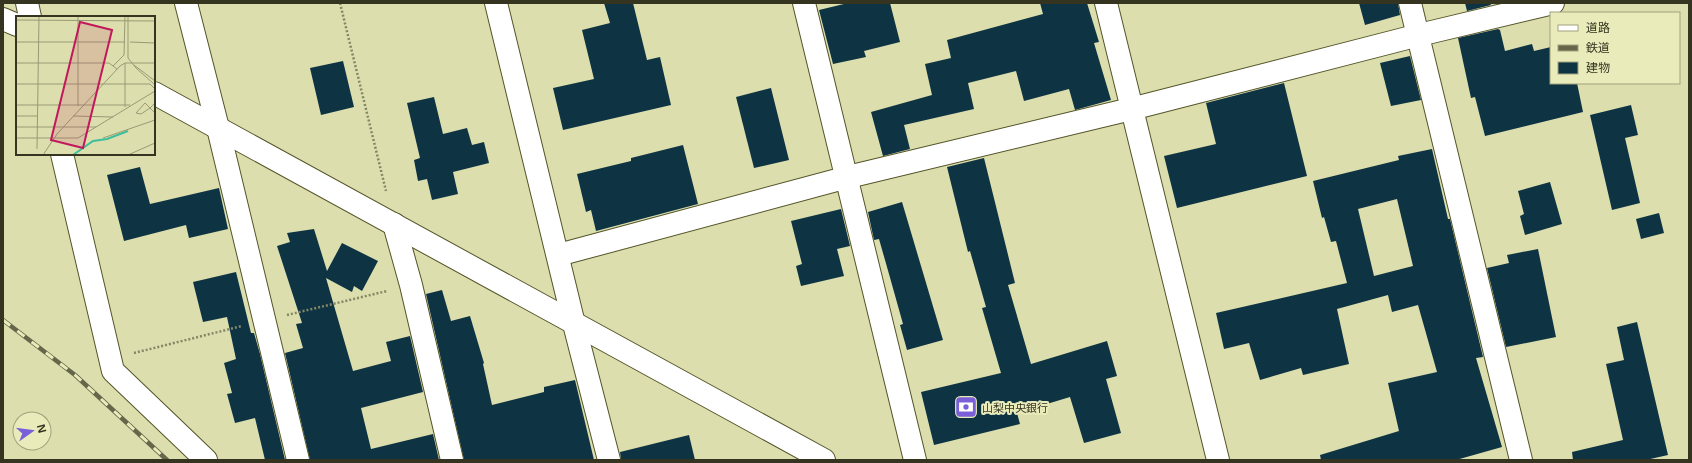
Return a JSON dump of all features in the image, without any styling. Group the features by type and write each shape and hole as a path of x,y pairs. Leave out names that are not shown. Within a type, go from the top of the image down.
{"street":[{"path":"27,3 30,16"},
{"path":"186,3 218,128 298,460"},
{"path":"496,3 574,324 609,460"},
{"path":"804,3 848,177 915,460"},
{"path":"1106,3 1218,460"},
{"path":"1410,3 1521,460"},
{"path":"558,255 848,177 1131,109 1419,35 1553,3"},
{"path":"3,20 16,25"},
{"path":"155,94 824,460"},
{"path":"62,155 113,370 206,460"},
{"path":"394,224 411,285 452,460"}],"path":[{"path":"340,3 394,224"}],"building":[{"path":"604,3 633,3 647,60 660,57 671,105 563,130 553,88 594,79 582,30 610,23"},
{"path":"848,3 890,3 900,42 864,51 866,57 833,64 819,10"},
{"path":"1040,3 1087,3 1099,42 1094,43 1111,100 1075,110 1069,89 1024,101 1016,71 968,83 974,109 904,125 910,149 883,156 871,112 932,95 925,64 951,58 947,40 1043,14"},
{"path":"1359,3 1398,3 1400,15 1365,25"},
{"path":"1465,3 1490,3 1491,5 1467,11"},
{"path":"1498,29 1500,30 1505,51 1532,44 1534,51 1550,47 1550,84 1577,84 1583,112 1485,136 1475,97 1471,98 1458,38"},
{"path":"1410,56 1421,100 1391,106 1380,63"},
{"path":"343,61 354,107 321,115 310,68"},
{"path":"1284,83 1307,176 1177,208 1164,156 1216,144 1206,103"},
{"path":"771,88 789,160 754,168 736,97"},
{"path":"434,97 443,134 467,128 472,145 484,142 489,163 453,172 458,194 432,200 427,179 418,181 414,160 420,158 407,103"},
{"path":"1631,105 1638,135 1625,138 1640,203 1612,210 1590,115"},
{"path":"683,145 698,204 596,231 591,210 586,212 577,174 631,161 631,158"},
{"path":"1432,149 1483,357 1476,358 1502,447 1456,460 1321,460 1320,455 1399,431 1388,383 1437,372 1418,305 1392,312 1388,295 1337,309 1349,364 1303,375 1301,368 1260,380 1249,343 1224,349 1216,313 1347,283 1336,241 1331,242 1324,217 1322,218 1313,181 1399,160 1398,156","holes":["1397,199 1413,266 1374,276 1358,209"]},
{"path":"984,158 1015,283 1008,285 1031,364 1107,341 1117,376 1106,379 1121,433 1084,443 1070,397 1017,413 1020,424 934,445 921,392 1001,373 982,308 986,307 970,251 968,252 947,167"},
{"path":"140,167 150,204 219,188 228,229 189,238 186,225 124,241 107,175"},
{"path":"1550,182 1562,224 1525,235 1520,216 1524,214 1518,191"},
{"path":"902,202 943,340 907,350 900,325 903,324 889,274 879,239 874,240 868,212"},
{"path":"841,209 850,246 837,249 844,276 801,286 796,266 802,264 791,221"},
{"path":"1659,213 1664,233 1641,239 1636,219"},
{"path":"314,229 327,271 342,243 378,261 362,291 354,286 352,292 326,278 353,371 391,361 386,342 410,336 423,392 361,408 371,449 433,434 439,460 310,460 285,353 303,348 296,324 302,323 277,246 290,242 287,233"},
{"path":"1538,249 1556,337 1506,347 1487,268 1509,263 1507,255"},
{"path":"236,272 251,333 254,333 260,354 285,460 265,460 255,418 235,423 227,394 232,393 224,363 236,359 227,317 203,322 193,282"},
{"path":"442,290 451,321 470,316 484,363 492,405 544,392 544,387 575,380 594,460 464,460 426,294"},
{"path":"1637,322 1668,455 1646,460 1573,460 1572,452 1623,440 1606,364 1624,360 1617,327"},
{"path":"689,435 695,460 621,460 620,452"}],"railway":[{"path":"3,320 75,375 167,460"}],"place":[{"name":"山梨中央銀行","path":"966,407"}]}
